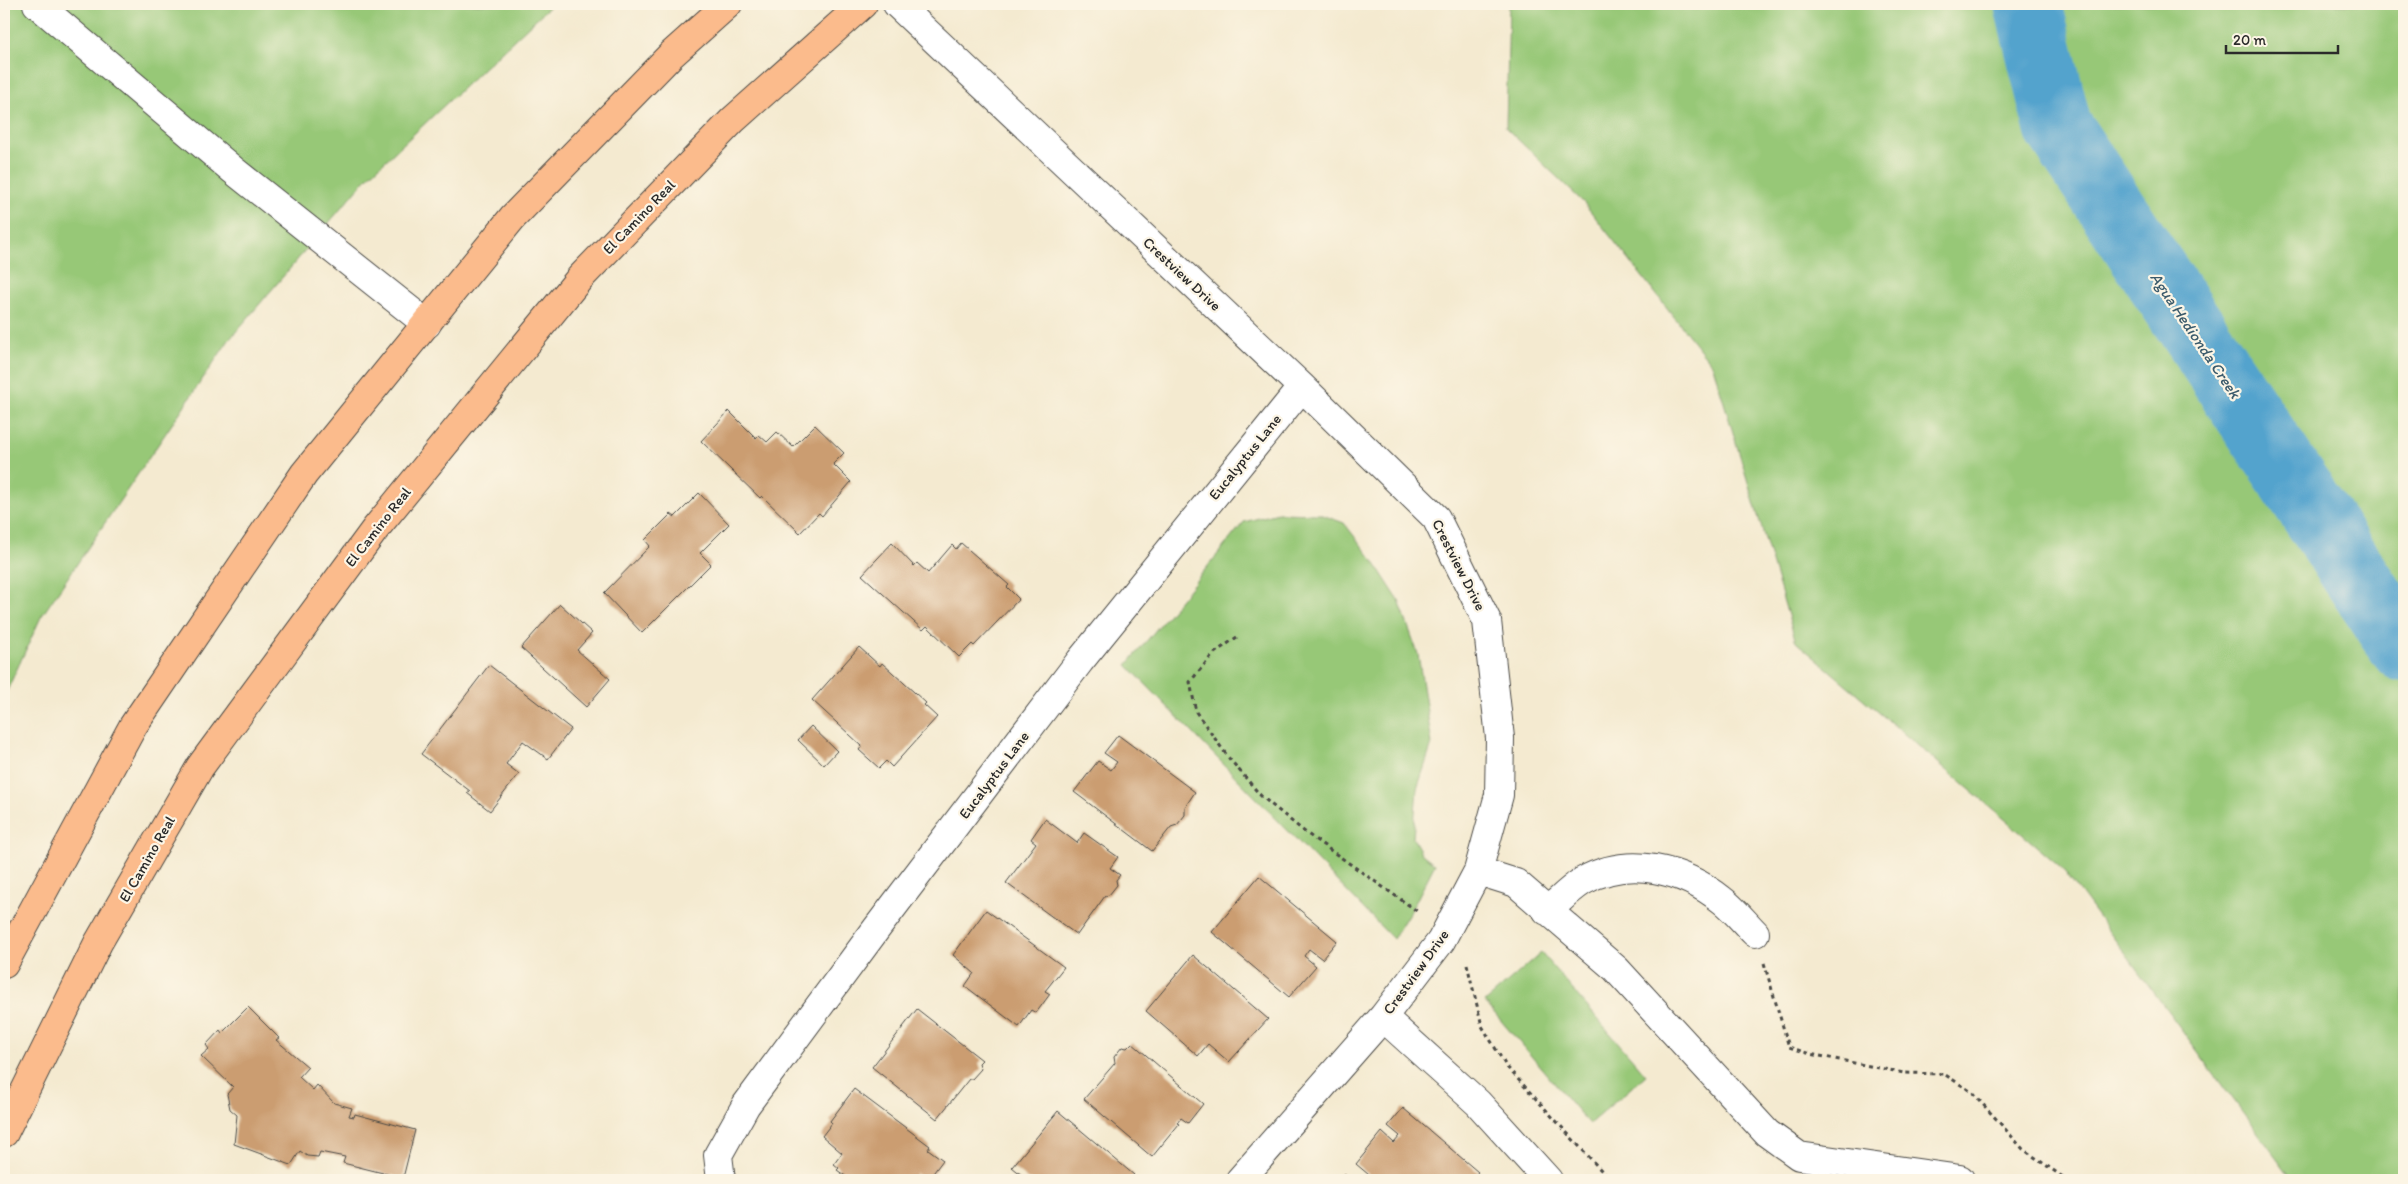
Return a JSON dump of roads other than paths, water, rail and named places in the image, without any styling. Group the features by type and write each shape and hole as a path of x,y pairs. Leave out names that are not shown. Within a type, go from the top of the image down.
{"main road":[{"path":"4,964 133,726 304,474 514,217 671,55 728,4"},
{"name":"El Camino Real","path":"4,1133 98,943 200,767 376,528 580,278 733,120 863,4"}],"street":[{"path":"37,4 233,170 427,324"},
{"name":"Crestview Drive","path":"897,4 1302,387 1436,518 1487,621 1500,738 1499,796 1478,870 1441,941 1383,1018 1240,1180"},
{"name":"Eucalyptus Lane","path":"721,1180 718,1155 746,1105 876,928 1080,661 1302,387"},
{"path":"1547,911 1582,882 1610,870 1647,867 1680,875 1722,900 1755,933"},
{"path":"1478,870 1516,883 1616,969 1767,1133 1799,1156 1893,1175 1960,1179"},
{"path":"1383,1018 1478,1103 1548,1180"}],"waterway":[{"name":"Agua Hedionda Creek","path":"2028,4 2058,127 2404,648"}]}
